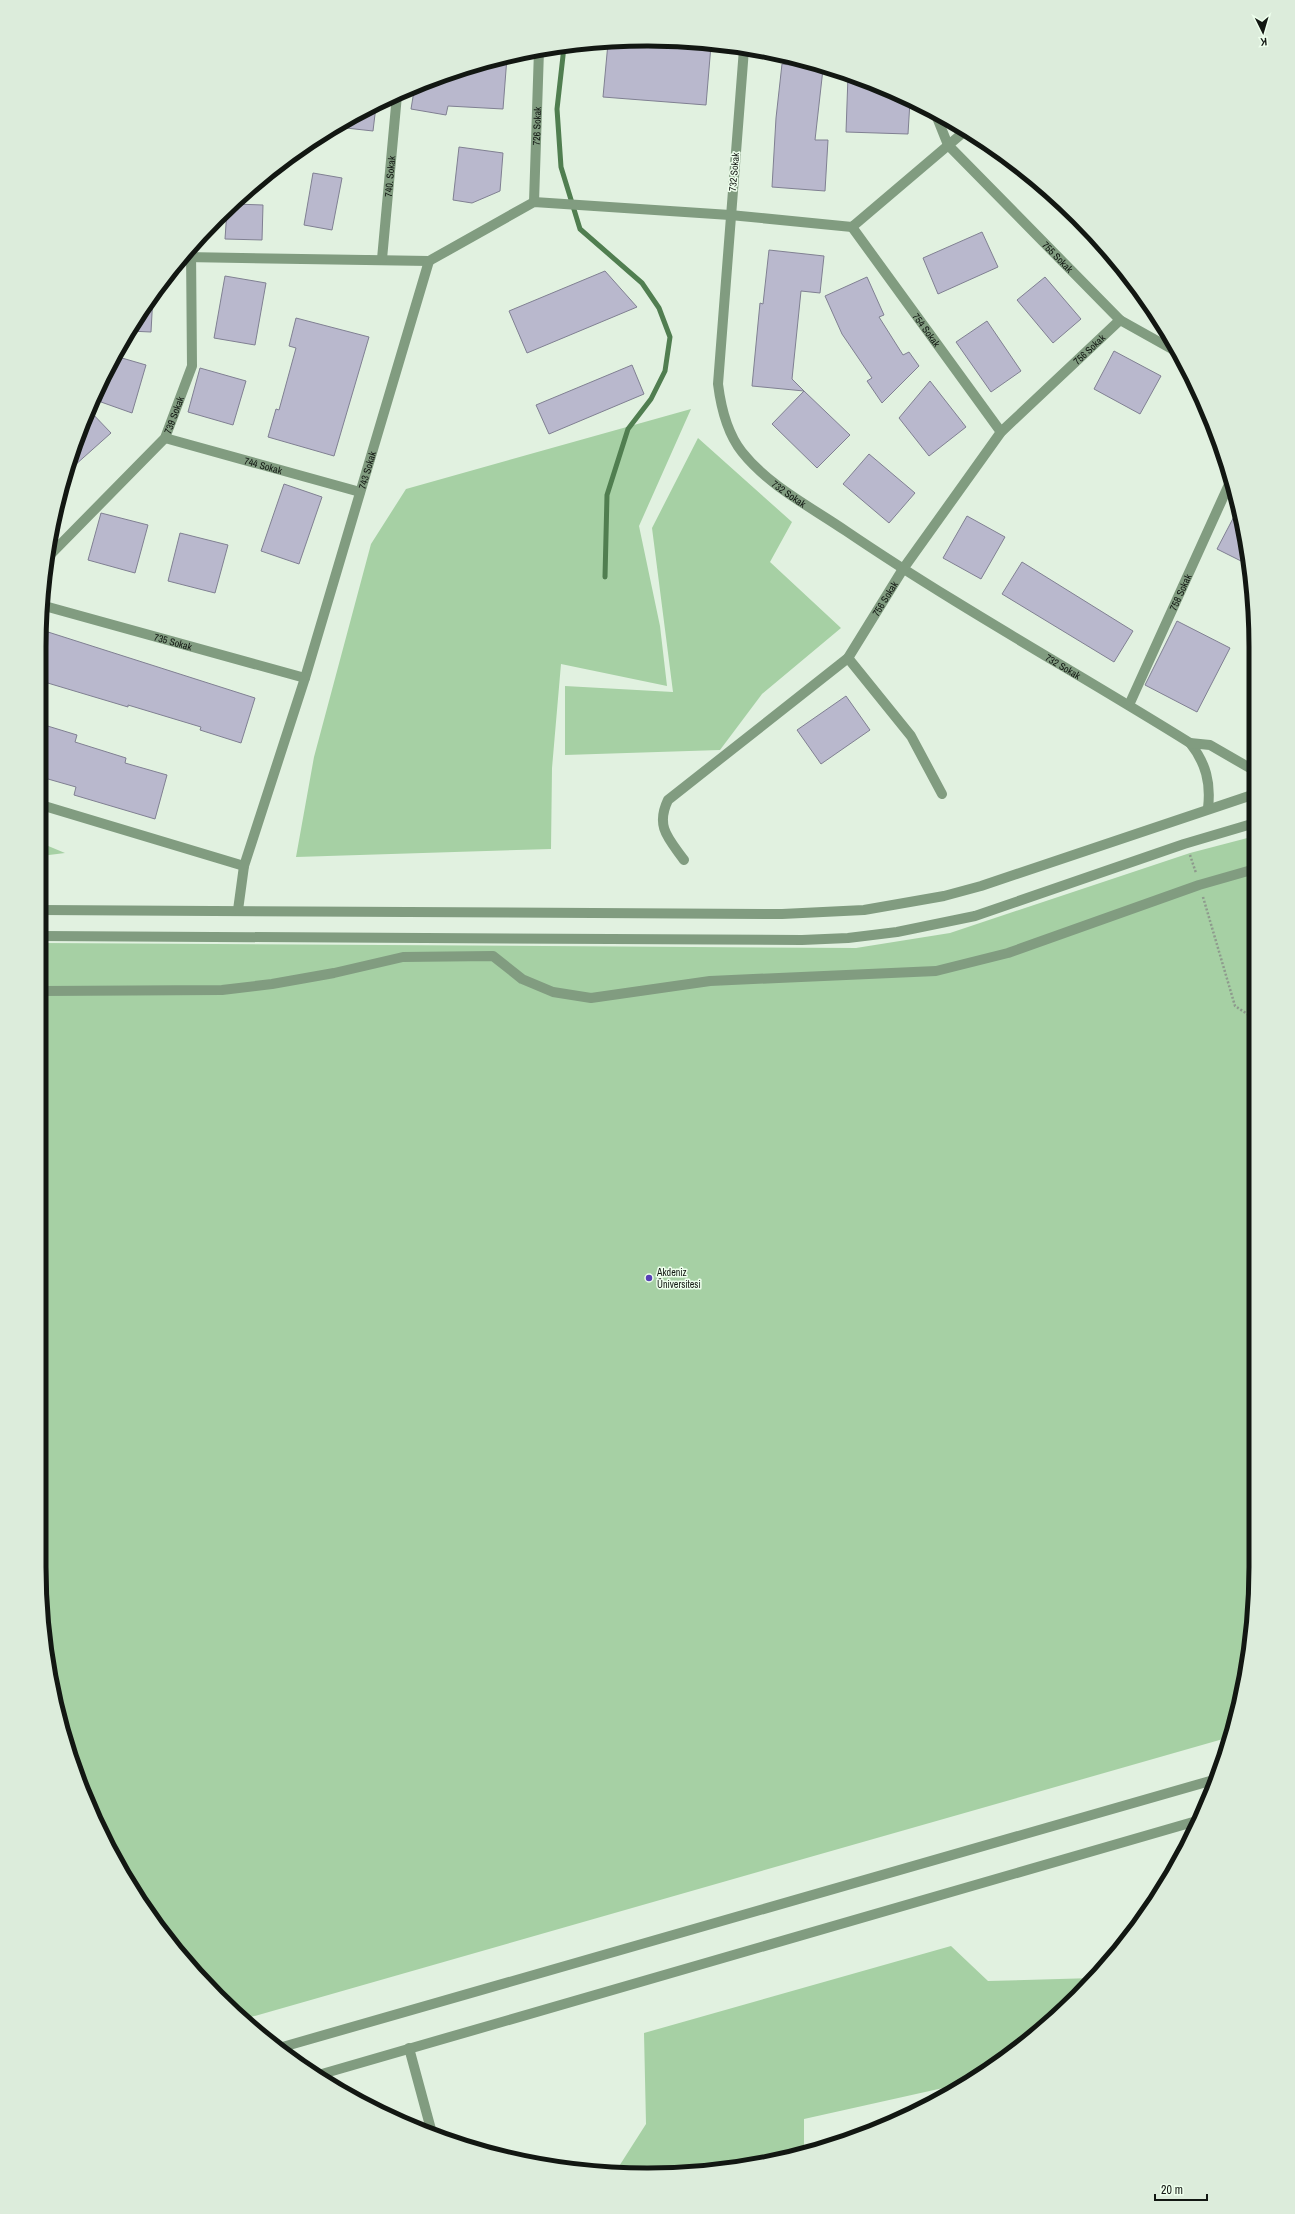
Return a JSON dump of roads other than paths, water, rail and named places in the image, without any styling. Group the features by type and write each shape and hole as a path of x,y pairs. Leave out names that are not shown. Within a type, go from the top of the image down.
{"street":[{"name":"732 Sokak","path":"743,54 718,384 721,406 729,430 742,451 763,475 903,569 1190,743 1197,752 1207,774 1210,785 1208,808"},
{"name":"726 Sokak","path":"534,202 539,56"},
{"name":"740. Sokak","path":"382,259 396,101"},
{"path":"939,122 948,145"},
{"path":"192,254 429,261 534,202 730,215 852,227 961,134"},
{"name":"755 Sokak","path":"948,145 1120,320 1168,347"},
{"name":"754 Sokak","path":"852,227 1001,432"},
{"name":"739 Sokak","path":"54,551 165,438 192,366 189,258"},
{"name":"743 Sokak","path":"238,910 244,866 305,678 429,261"},
{"name":"756 Sokak","path":"684,860 665,833 662,825 664,808 668,800 848,658 903,569 1001,432 1120,320"},
{"name":"744 Sokak","path":"165,438 360,492"},
{"name":"758 Sokak","path":"1129,705 1228,488"},
{"name":"735 Sokak","path":"47,607 305,678"},
{"path":"848,658 910,736 942,794"},
{"name":"732 Sokak","path":"1190,743 1210,745 1249,768"},
{"path":"46,910 790,914 864,910 905,904 981,886 1208,808 1249,796"},
{"path":"46,807 244,866"},
{"path":"46,936 778,940 848,938 897,932 974,916 1184,844 1249,825"},
{"path":"46,991 222,990 272,984 334,973 403,957 493,956 522,979 553,992 591,998 710,981 936,971 1008,953 1199,885 1249,871"},
{"path":"284,2046 1209,1781"},
{"path":"324,2073 1192,1822"},
{"path":"409,2048 430,2127"}],"waterway":[{"path":"563,52 557,109 561,167 580,229 642,283 659,308 670,337 665,371 651,399 628,429 607,495 605,577"}],"place":[{"name":"Akdeniz Üniversitesi","path":"649,1278"}]}
